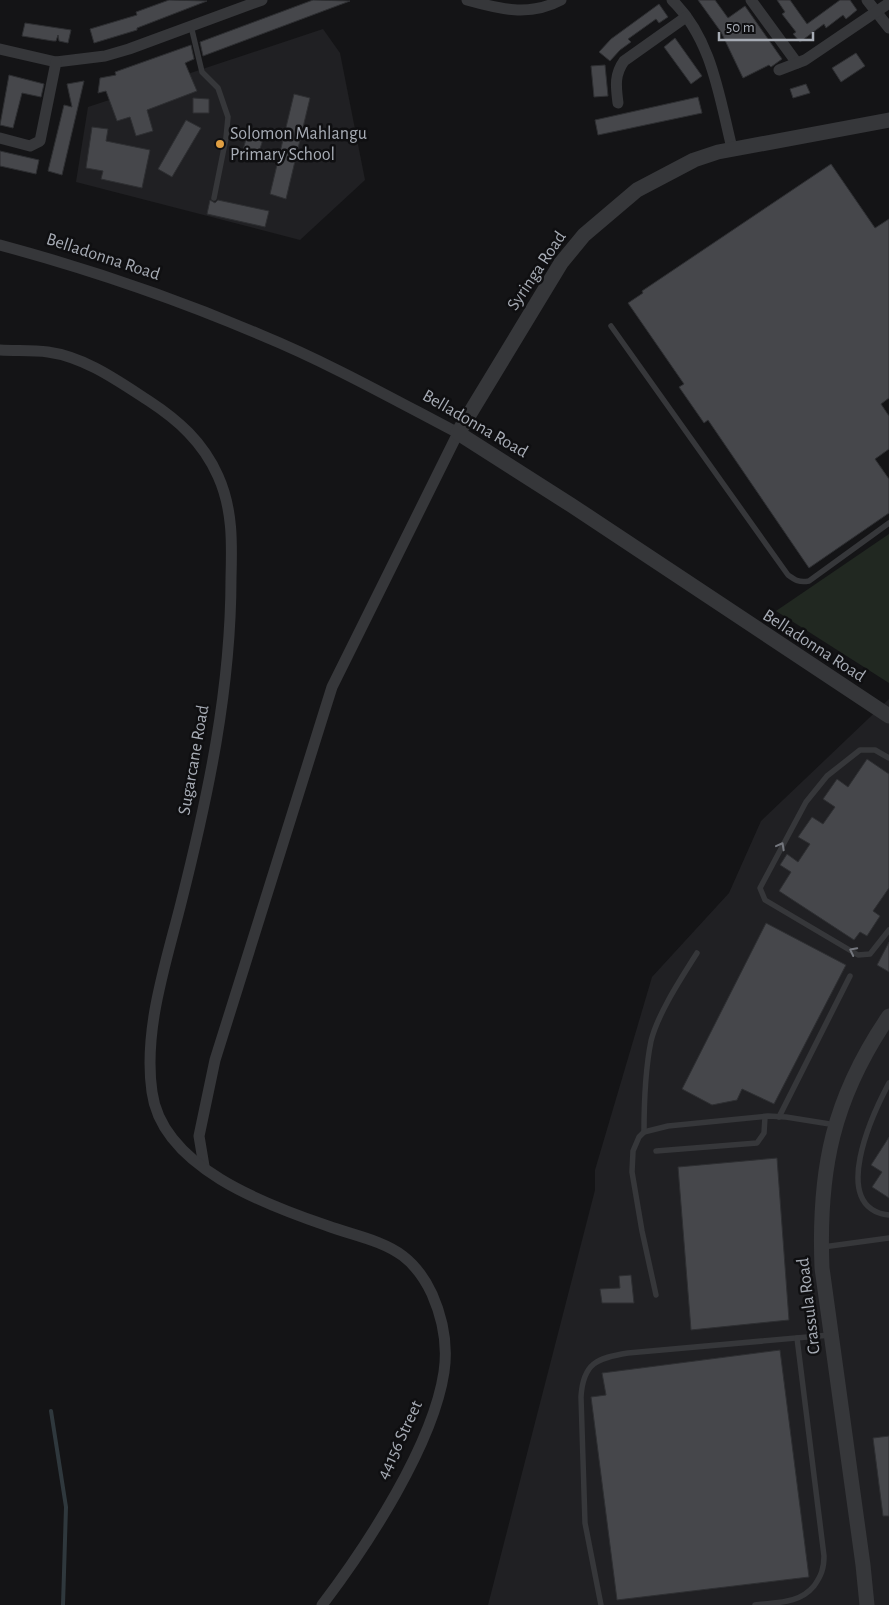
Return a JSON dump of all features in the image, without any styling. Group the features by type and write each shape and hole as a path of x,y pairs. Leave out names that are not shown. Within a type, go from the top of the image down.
{"street":[{"path":"0,50 56,62 104,56 262,0"},
{"path":"466,0 500,10 519,11 561,0"},
{"path":"672,0 698,32 710,60 732,148"},
{"path":"751,0 797,63"},
{"path":"867,0 889,28"},
{"path":"779,70 797,63 889,3"},
{"path":"618,103 616,80 624,62 686,17"},
{"path":"0,138 30,146 40,141 56,62"},
{"name":"Syringa Road","path":"458,433 561,263 584,235 611,210 644,186 694,160 732,148 889,120"},
{"name":"Belladonna Road","path":"0,246 51,259 136,286 262,335 352,378 458,433 571,505 734,616 889,716"},
{"name":"Sugarcane Road","path":"0,350 50,352 91,366 120,382 179,421 194,438 218,475 226,498 231,526 231,620 222,708 207,798 158,1000 149,1059 153,1097 159,1118 172,1140 186,1155 227,1183 315,1222"},
{"path":"204,1166 199,1136 215,1060 332,686 458,433"},
{"name":"Crassula Road","path":"867,1605 863,1564 830,1335 820,1221 825,1169 841,1104 858,1068 888,1020"},
{"name":"44156 Street","path":"315,1222 383,1245 400,1254 416,1268 428,1285 438,1308 444,1330 445,1350 439,1395 427,1430 412,1463 366,1542 322,1605"},
{"path":"863,1564 875,1605"}],"lane":[{"path":"191,26 202,72 218,88 228,117 226,138 214,198"},
{"path":"611,326 788,575 801,583 809,581 889,523"},
{"path":"889,758 875,750 860,750 827,776 806,802 760,888 766,900 858,955 870,954 889,930"},
{"path":"644,1132 644,1094 652,1039 676,986 697,953"},
{"path":"779,1117 850,976"},
{"path":"889,1084 861,1149 858,1171 859,1188 866,1204 878,1213 889,1215"},
{"path":"656,1152 757,1142 764,1133 765,1117"},
{"path":"656,1295 642,1232 632,1172 633,1151 639,1137 644,1132 668,1126 765,1117 779,1117 836,1125"},
{"path":"821,1247 889,1238"},
{"path":"601,1605 585,1522 582,1382 591,1364 608,1356 628,1353 830,1335"},
{"path":"755,1605 800,1599 810,1591 823,1571 824,1556 797,1338"}],"shaded area":[{"name":"Solomon Mahlangu Primary School","path":"323,29 340,53 365,180 300,240 76,182 88,107"},
{"path":"889,534 889,683 776,611"},
{"path":"889,699 889,1605 488,1605 595,1190 595,1170 652,977 729,893 761,821"}],"building":[{"path":"169,0 207,1 137,28 137,30 94,43 90,29 137,15 136,12"},
{"path":"313,0 350,1 203,56 200,42"},
{"path":"698,0 715,0 728,18 745,6 782,59 771,67 769,65 743,78 721,32"},
{"path":"777,0 790,0 807,24 840,0 850,0 857,10 846,19 843,15 826,28 824,24 800,42 793,34 796,32 782,14 785,12"},
{"path":"659,4 668,17 659,23 656,19 628,39 631,42 610,61 599,52 611,39"},
{"path":"25,23 71,30 68,43 59,41 58,35 56,41 22,36"},
{"path":"675,38 702,76 691,84 664,47"},
{"path":"191,45 194,59 185,63 197,91 147,110 153,131 136,136 130,117 117,121 106,91 98,93 100,78 116,75 115,72"},
{"path":"856,53 865,66 841,82 832,68"},
{"path":"605,65 608,96 594,97 591,66"},
{"path":"9,75 44,84 41,97 22,93 13,128 0,125"},
{"path":"84,81 62,175 48,171 64,105 72,107 67,84"},
{"path":"806,84 810,93 793,98 790,89"},
{"path":"294,94 310,98 286,199 270,194"},
{"path":"698,97 702,113 598,135 595,120"},
{"path":"193,98 209,99 209,113 193,113"},
{"path":"186,120 201,128 172,177 158,169"},
{"path":"92,127 108,129 106,141 150,150 142,188 101,179 103,171 86,168"},
{"path":"248,132 264,136 256,162 241,157"},
{"path":"0,151 39,160 36,174 0,166"},
{"path":"831,164 875,228 889,219 889,398 881,404 889,416 889,449 875,459 889,479 889,513 809,568 708,420 704,423 679,387 684,384 628,303 643,293 642,291"},
{"path":"210,200 215,203 218,200 269,211 265,227 207,214"},
{"path":"867,759 889,774 889,888 873,911 880,916 867,936 860,932 854,940 779,891 791,872 780,865 787,854 798,862 810,844 798,837 812,817 823,824 835,807 823,799 837,779 848,787"},
{"path":"766,923 846,965 774,1104 742,1089 737,1100 712,1105 682,1089"},
{"path":"889,942 889,972 877,965"},
{"path":"889,1137 889,1198 872,1187 882,1172 871,1165"},
{"path":"777,1158 789,1320 691,1330 678,1167"},
{"path":"631,1275 634,1303 602,1303 600,1289 620,1288 619,1276"},
{"path":"780,1350 809,1577 617,1600 591,1397 606,1395 602,1373"},
{"path":"889,1436 889,1516 883,1516 873,1438"}],"waterway":[{"path":"51,1411 66,1507 63,1605"}],"place":[{"name":"Solomon Mahlangu Primary School","path":"220,144"}]}
